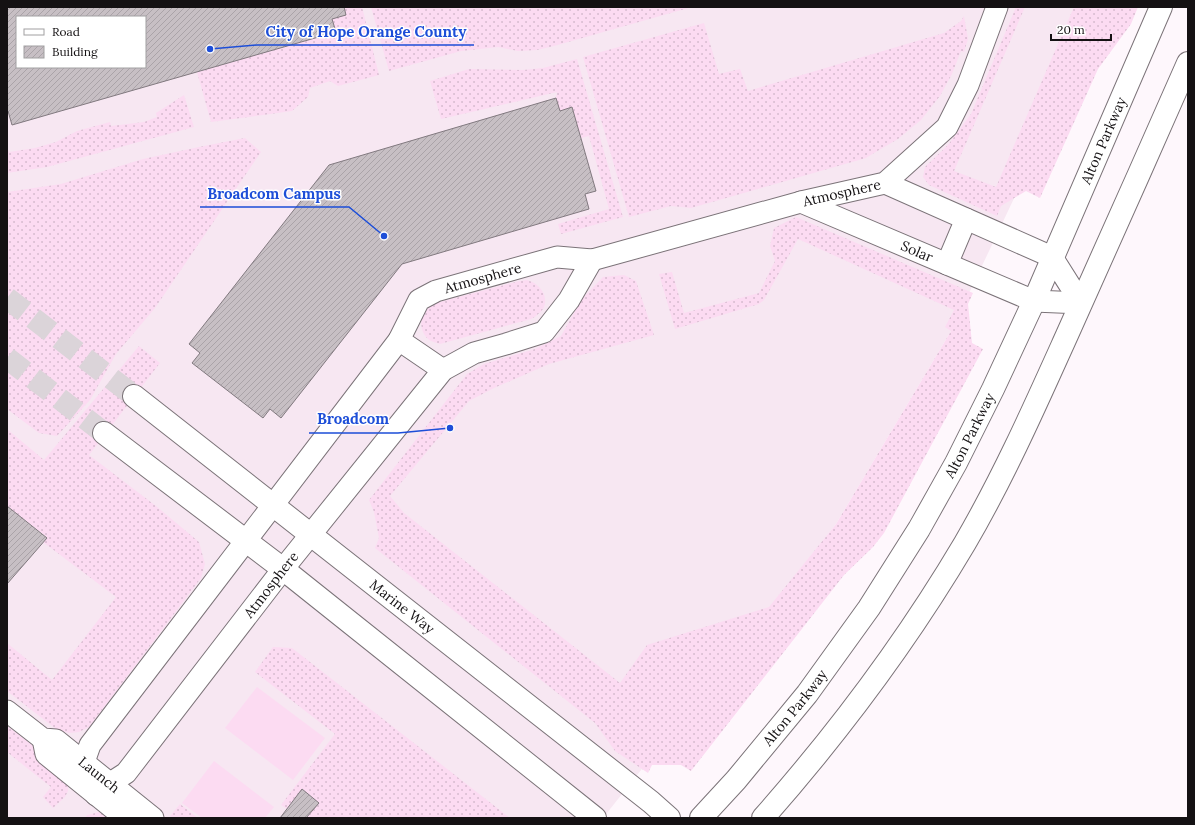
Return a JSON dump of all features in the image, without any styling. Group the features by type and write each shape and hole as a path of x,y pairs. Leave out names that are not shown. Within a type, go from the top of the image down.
{"main road":[{"name":"Alton Parkway","path":"701,818 736,780 807,694 844,645 919,529 956,463 993,389 1034,301 1161,7"},
{"path":"763,818 848,716 902,641 965,544 1016,448 1188,63"},
{"name":"Marine Way","path":"134,396 651,802 669,818"},
{"path":"104,433 283,569 595,818"}],"street":[{"name":"Atmosphere","path":"81,771 90,745 399,340 419,300 436,291 557,257 592,260 801,202 885,183 947,127 968,85 997,7"},
{"path":"885,183 1052,257 1082,303"},
{"name":"Solar","path":"801,202 1034,301"},
{"path":"947,264 966,219"},
{"name":"Atmosphere","path":"103,789 126,773 283,569 443,370 474,353 544,332 568,300 592,260"},
{"path":"1034,301 1082,303"},
{"path":"399,340 443,370"},
{"name":"Launch","path":"7,711 43,739 46,754 81,771 103,789 153,818"},
{"name":"Launch","path":"103,789 125,818"}],"shaded area":[{"path":"7,7 1105,7 951,331 836,524 603,818 7,818"},
{"path":"344,7 362,7 379,75 338,86 330,81 310,88 308,97 292,111 211,122 197,72 336,32 332,19"},
{"path":"371,7 692,7 537,50 518,51 498,47 461,51 389,71"},
{"path":"1016,7 1025,7 954,171 996,187 1074,7 1138,7 1131,24 1098,69 1040,198 1026,191 1001,206 997,216 929,185 923,177 925,167 948,145 971,114"},
{"path":"964,16 968,39 964,52 961,51 952,74 940,96 921,120 898,139 866,158 691,208 671,206 629,217 583,57 704,23 719,74 740,69 748,91 944,33 961,21"},
{"path":"577,59 623,217 561,234 558,224 609,209 589,136 581,138 572,107 560,111 556,98 557,92 441,119 430,81 469,69 523,70 543,68"},
{"path":"184,95 194,127 47,167 7,173 7,148 9,152 35,148 56,142 77,131 110,122 111,126 144,122 157,117 156,113"},
{"path":"245,138 261,152 155,308 116,354 90,400 57,436 39,433 7,409 7,192 61,184 143,159"},
{"path":"796,217 973,293 968,304 972,343 983,349 884,533 873,547 844,575 691,771 681,765 652,765 648,773 615,751 595,723 375,548 379,538 374,512 369,500 467,374 484,364 535,349 561,336 582,299 603,277 624,275 636,281 654,335 549,364 494,388 469,401 390,496 404,513 620,683 647,645 769,607 836,524 951,331 945,327 954,310 798,239 764,300 759,304 675,329 659,274 672,272 684,313 759,293 775,261 770,246 774,228"},
{"path":"527,280 539,287 545,299 543,309 531,319 440,344 427,338 422,330 421,320 425,311 436,303"},
{"path":"139,346 160,363 89,455 156,506 199,542 205,564 201,578 89,727 79,732 69,733 56,729 7,691 7,643 52,680 116,597 43,542 47,537 7,506 7,429 44,460"},
{"path":"273,647 292,648 510,818 306,818 318,803 302,789 287,809 281,805 335,734 255,672"},
{"path":"257,687 325,738 293,780 225,728"},
{"path":"7,726 61,767 68,783 68,791 65,797 53,808 43,797 51,787 7,752"},
{"path":"214,761 274,807 265,818 202,818 182,803"},
{"path":"180,804 198,818 172,818 170,816"},
{"path":"107,810 122,818 85,818 87,815"}],"building":[{"path":"7,7 344,7 346,15 332,19 336,32 12,125 8,111 7,112"},
{"path":"556,98 560,111 572,107 596,191 585,194 589,209 402,264 281,418 270,409 263,418 192,363 200,353 189,344 329,165"},
{"path":"7,506 47,538 7,584"},
{"path":"302,789 319,803 306,818 280,818"}],"tunnel":[{"path":"7,298 134,396"},
{"path":"7,358 104,433"}],"place":[{"name":"City of Hope Orange County","path":"210,49"},
{"name":"Broadcom Campus","path":"384,236"},
{"name":"Broadcom","path":"450,428"}]}
